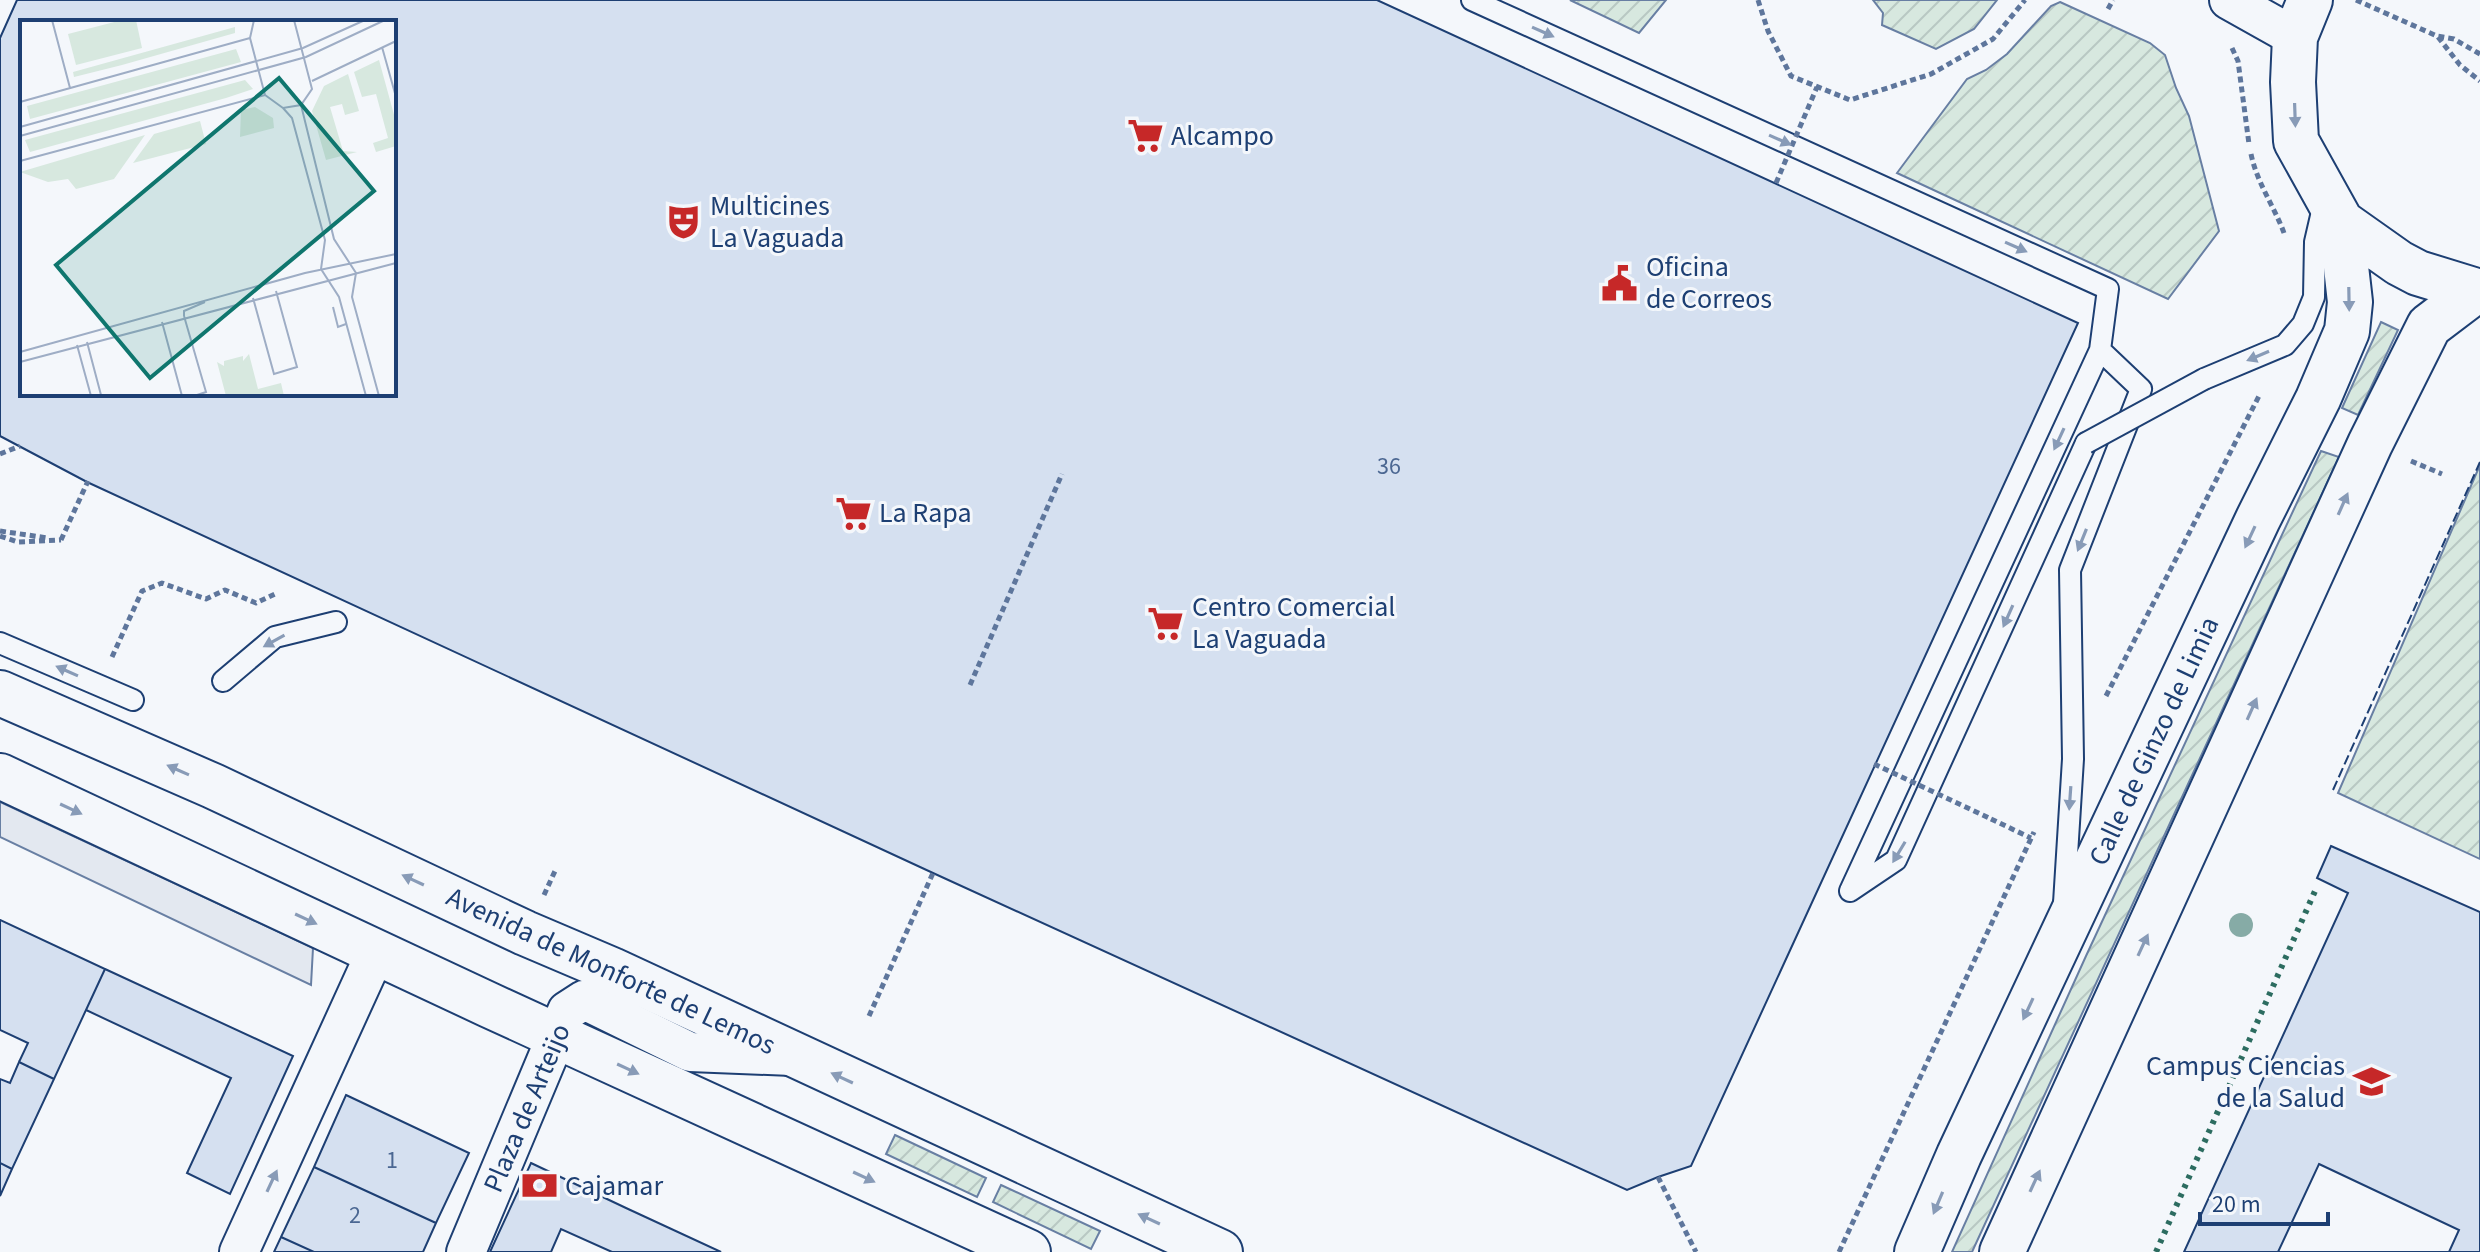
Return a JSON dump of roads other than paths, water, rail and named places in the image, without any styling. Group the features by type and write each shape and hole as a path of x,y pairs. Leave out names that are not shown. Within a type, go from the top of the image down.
{"main road":[{"path":"2302,19 2293,82 2296,141 2333,208 2399,263 2418,273 2477,292"},
{"name":"Calle de Ginzo de Limia","path":"1917,1252 1959,1155 2258,519 2318,399 2347,331 2350,302 2333,208"},
{"path":"2002,1252 2390,404 2429,326 2477,292"},
{"name":"Avenida de Monforte de Lemos","path":"0,693 213,786 1220,1252"},
{"path":"0,776 1028,1252"}],"street":[{"path":"2229,0 2302,19"},
{"path":"239,1252 376,952"},
{"name":"Plaza de Arteijo","path":"466,1252 567,1011 584,1000 690,1052 796,1056"}],"lane":[{"path":"1472,0 2108,289 2100,350 1850,891 1896,860 2086,443 2204,379 2285,345 2303,324 2314,297 2315,242 2333,208"},
{"path":"2061,938 2073,759 2070,570 2141,389 2100,350"},
{"path":"223,681 275,637 336,622"},
{"path":"0,643 133,700"}],"place":[{"name":"Alcampo","path":"1145,136"},
{"name":"Multicines La Vaguada","path":"684,222"},
{"name":"Oficina de Correos","path":"1620,283"},
{"name":"La Rapa","path":"853,513"},
{"name":"Centro Comercial La Vaguada","path":"1166,623"},
{"name":"Campus Ciencias de la Salud","path":"2371,1082"},
{"name":"Cajamar","path":"539,1186"}]}
